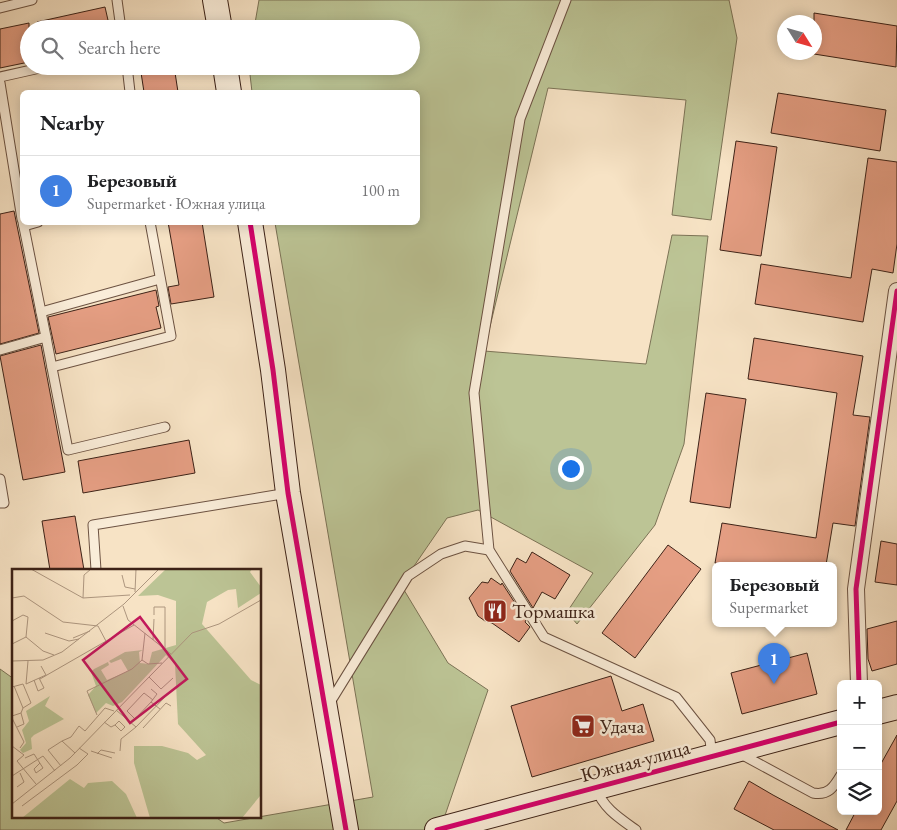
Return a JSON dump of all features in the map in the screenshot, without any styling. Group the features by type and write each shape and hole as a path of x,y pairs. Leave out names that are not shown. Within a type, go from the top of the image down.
{"street":[{"path":"215,0 218,20"},
{"path":"227,75 230,90"},
{"path":"250,225 273,370 288,492 346,830"},
{"path":"859,680 856,589 893,343 897,291"},
{"path":"882,711 897,707"},
{"name":"Южная улица","path":"437,830 837,723"}],"lane":[{"path":"0,8 32,0"},
{"path":"117,0 120,20"},
{"path":"566,0 520,119 474,392 489,550 544,637 676,697 710,740 723,753 813,793 820,794 831,790 837,781"},
{"path":"0,78 20,73"},
{"path":"128,75 130,90"},
{"path":"0,83 19,176"},
{"path":"24,225 68,450 165,427"},
{"path":"52,368 171,336 151,225"},
{"path":"41,312 160,279"},
{"path":"0,350 46,337"},
{"path":"0,479 4,503 0,503"},
{"path":"96,569 93,525 288,492"},
{"path":"325,710 408,576 441,554 464,546 489,550"},
{"path":"596,788 606,807 636,830"}],"green space":[{"path":"259,0 729,0 737,38 711,220 672,215 686,100 548,88 484,351 646,364 672,235 708,236 684,444 655,525 577,624 567,612 593,573 478,510 447,518 401,585 448,663 488,690 440,830 0,830 0,669 12,678 12,818 217,818 224,823 373,797 275,225 420,225 420,90 252,90 250,75 420,75 420,20 256,20"}],"building":[{"path":"105,7 108,20 46,20"},
{"path":"814,13 897,26 896,67 822,55 822,15 814,15"},
{"path":"20,25 20,64 0,68 0,29"},
{"path":"141,75 175,75 178,90 144,90"},
{"path":"778,93 886,110 880,151 771,133"},
{"path":"736,141 777,147 761,256 720,250"},
{"path":"868,158 897,162 897,244 893,273 872,269 863,322 755,304 761,264 851,278"},
{"path":"14,211 39,333 0,344 0,214"},
{"path":"169,225 202,225 214,297 171,304 168,287 179,285"},
{"path":"156,290 159,306 156,307 161,328 56,354 48,317"},
{"path":"754,338 863,356 853,415 870,417 855,526 833,523 826,562 715,562 722,523 816,538 837,393 748,379"},
{"path":"41,345 65,472 23,480 0,356"},
{"path":"706,393 746,399 730,508 690,502"},
{"path":"189,440 195,473 83,493 78,461"},
{"path":"75,516 84,569 50,569 42,521"},
{"path":"881,541 897,544 897,585 875,582"},
{"path":"668,545 701,569 635,658 602,633"},
{"path":"532,552 570,575 555,599 542,592 533,608 510,571 517,558 526,563"},
{"name":"Тормашка","path":"491,578 501,585 502,583 526,620 525,622 530,627 519,642 492,623 478,616 469,598 482,582 488,583"},
{"path":"897,621 897,664 872,671 868,659 867,629"},
{"path":"807,653 817,694 742,714 731,673"},
{"name":"Удача","path":"611,676 622,711 643,704 654,741 532,777 511,706"},
{"path":"897,735 897,801 881,830 846,830 854,815 882,815 882,762"},
{"path":"749,781 838,830 774,830 734,809"}],"cycle path":[{"path":"250,225 273,370 288,493 346,830"},
{"path":"859,680 856,589 897,291"},
{"path":"437,830 837,723"}],"place":[{"name":"Тормашка","path":"495,611"},
{"name":"Березовый","path":"774,684"},
{"name":"Удача","path":"583,726"}]}
